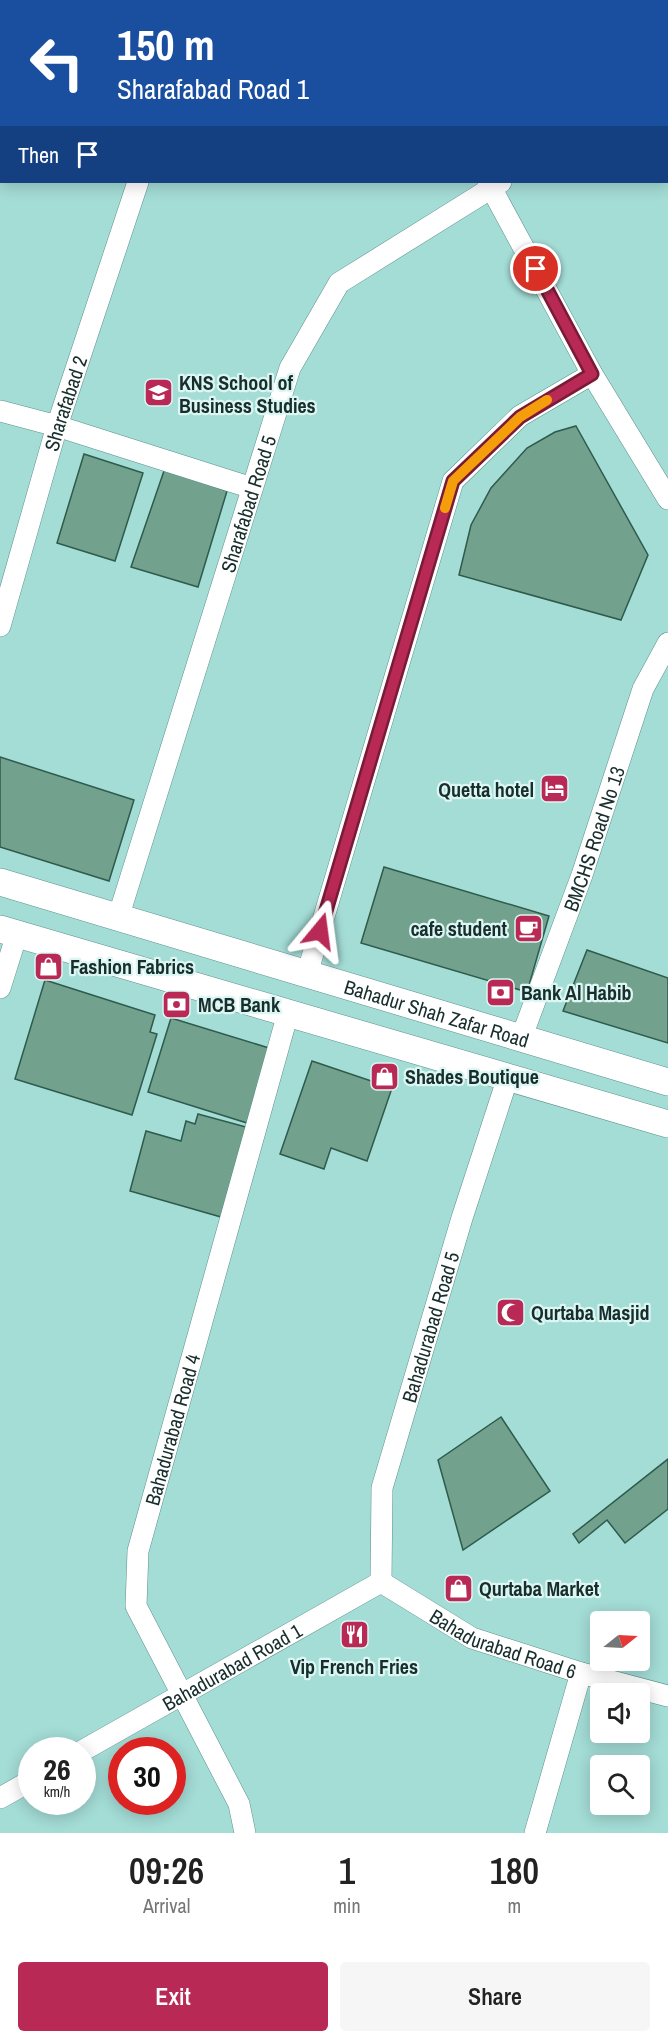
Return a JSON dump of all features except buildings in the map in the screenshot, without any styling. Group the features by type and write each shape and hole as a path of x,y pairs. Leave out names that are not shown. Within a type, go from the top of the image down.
{"street":[{"name":"Sharafabad 2","path":"0,626 57,426 138,183"},
{"path":"493,183 592,374 668,499"},
{"name":"Sharafabad Road 5","path":"118,918 290,368 339,283 493,183"},
{"path":"307,974 453,481 520,417 592,374"},
{"path":"0,411 57,426 252,488"},
{"name":"BMCHS Road No 13","path":"522,1036 582,875 643,689 668,643"},
{"name":"Bahadur Shah Zafar Road","path":"0,882 522,1036 668,1082"},
{"path":"0,988 9,932 668,1124"},
{"name":"Bahadurabad Road 4","path":"245,1833 239,1804 136,1606 138,1551 288,1013"},
{"name":"Bahadurabad Road 5","path":"381,1582 381,1488 462,1218 508,1077"},
{"name":"Bahadurabad Road 1","path":"96,1743 381,1582"},
{"name":"Bahadurabad Road 6","path":"381,1582 472,1638 581,1673 668,1696"},
{"path":"535,1833 581,1673"},
{"path":"0,1798 18,1788"}],"slow traffic":[{"path":"445,508 453,481 520,417 547,400"}],"place":[{"name":"KNS School of Business Studies","path":"158,393"},
{"name":"Quetta hotel","path":"555,789"},
{"name":"cafe student","path":"528,928"},
{"name":"Fashion Fabrics","path":"49,966"},
{"name":"Bank Al Habib","path":"500,992"},
{"name":"MCB Bank","path":"177,1004"},
{"name":"Shades Boutique","path":"384,1076"},
{"name":"Qurtaba Masjid","path":"510,1312"},
{"name":"Qurtaba Market","path":"458,1588"},
{"name":"Vip French Fries","path":"354,1635"}],"route":[{"path":"320,931 453,481 520,417 592,374 536,269"}]}
